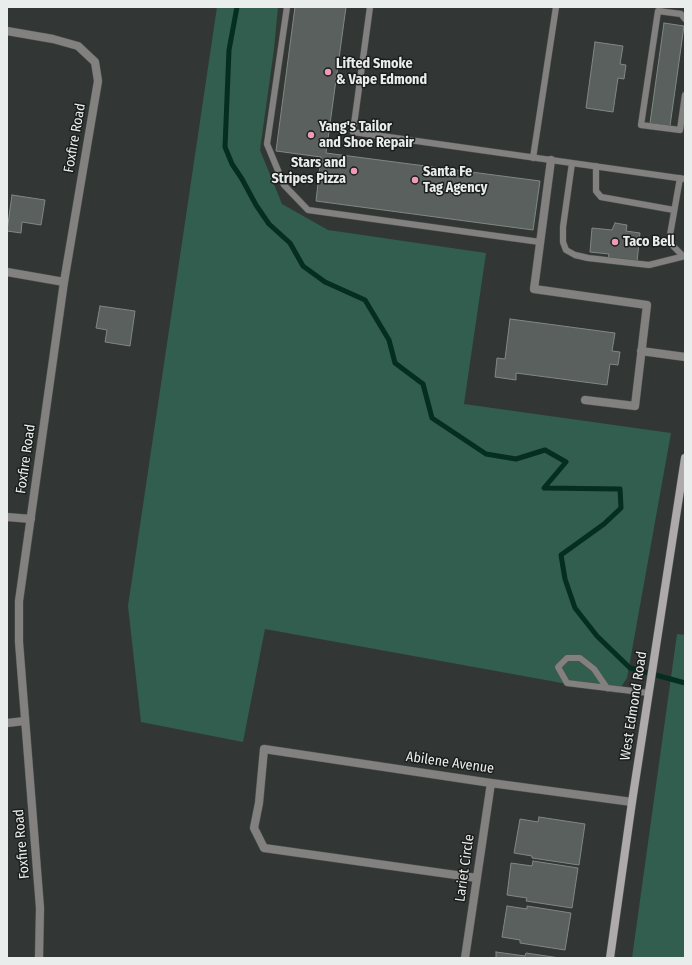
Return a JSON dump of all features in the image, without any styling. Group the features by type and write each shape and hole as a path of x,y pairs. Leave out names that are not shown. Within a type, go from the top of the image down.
{"main road":[{"name":"West Edmond Road","path":"610,958 649,693 682,499 685,458"}],"street":[{"name":"Foxfire Road","path":"7,31 53,39 78,46 95,62 98,81 64,282 19,600 19,642 38,870 40,908 39,958"},
{"path":"551,160 534,290 647,305 635,406 585,400"},
{"path":"7,272 64,282"},
{"path":"642,351 685,358"},
{"path":"7,517 31,519"},
{"path":"7,723 25,721"},
{"name":"Abilene Avenue","path":"477,878 264,848 254,828 259,803 264,749 491,783 632,802"},
{"name":"Lariet Circle","path":"465,958 491,783"}],"lane":[{"path":"287,7 267,144 284,185 308,210 540,242"},
{"path":"370,7 353,132 682,178 674,210 670,235 673,246 684,256"},
{"path":"534,158 556,7"},
{"path":"685,19 681,14 658,9 642,125 680,130 685,95"},
{"path":"572,163 562,227 563,242 566,250 575,255 588,258 650,265 684,256"},
{"path":"596,166 596,191 601,197 674,210"},
{"path":"607,688 594,669 580,658 567,658 558,667 567,684 649,693"}],"green space":[{"path":"217,7 278,7 274,49 260,150 282,204 328,230 486,253 464,404 671,433 627,678 617,693 265,629 243,742 141,722 128,606"},
{"path":"677,634 685,635 685,958 632,958"}],"building":[{"path":"295,7 346,7 326,153 540,181 533,230 316,201 321,157 276,151"},
{"path":"664,23 684,26 670,126 650,123"},
{"path":"595,42 623,46 620,64 626,65 624,79 618,78 613,112 586,108"},
{"path":"12,195 45,200 41,225 22,222 21,233 7,231"},
{"name":"Taco Bell","path":"615,223 627,225 626,231 640,233 637,262 608,259 609,254 590,252 592,228 612,230"},
{"path":"100,306 135,311 130,346 105,342 107,330 96,328"},
{"path":"510,319 615,333 612,351 620,352 618,365 610,364 607,385 516,373 516,380 495,377 497,358 505,359"},
{"path":"539,817 585,824 579,865 532,858 532,856 514,853 520,819 538,822"},
{"path":"533,861 578,868 572,908 526,901 527,898 507,895 511,863 532,866"},
{"path":"507,906 527,909 527,906 571,913 565,950 520,943 520,940 502,937"},
{"path":"496,952 525,956 526,953 560,958 496,958"}],"waterway":[{"path":"237,7 229,50 225,147 232,164 256,205 269,224 290,243 303,266 325,282 365,300 389,340 395,363 423,384 432,418 486,454 516,459 545,450 566,462 544,488 620,489 621,508 604,524 561,555 565,579 575,608 597,636 630,668 685,683"}],"place":[{"name":"Lifted Smoke & Vape Edmond","path":"328,72"},
{"name":"Yang's Tailor and Shoe Repair","path":"311,135"},
{"name":"Stars and Stripes Pizza","path":"354,171"},
{"name":"Santa Fe Tag Agency","path":"415,180"},
{"name":"Taco Bell","path":"615,242"}]}
